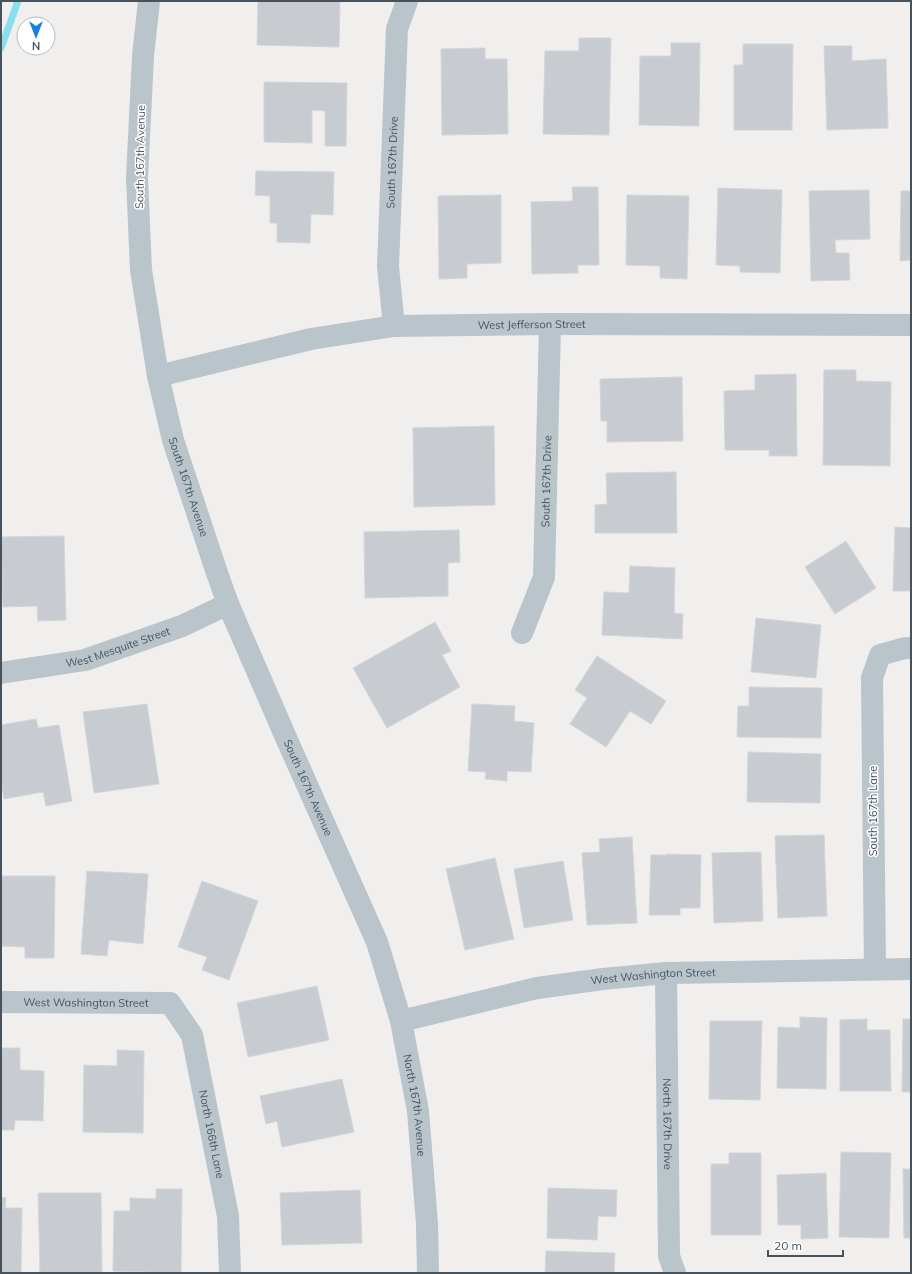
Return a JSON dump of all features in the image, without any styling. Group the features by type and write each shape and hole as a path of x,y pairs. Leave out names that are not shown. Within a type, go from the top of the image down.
{"street":[{"name":"South 167th Avenue","path":"149,1 143,56 137,178 141,270 158,376 173,440 228,604 377,942"},
{"name":"South 167th Drive","path":"394,326 388,267 397,29 407,1"},
{"name":"West Jefferson Street","path":"158,376 310,338 394,326 550,324 911,325"},
{"name":"South 167th Drive","path":"522,633 544,577 550,324"},
{"name":"West Mesquite Street","path":"1,673 85,660 182,626 228,604"},
{"name":"South 167th Lane","path":"874,969 872,678 880,655 911,648"},
{"name":"North 167th Avenue","path":"377,942 401,1021 418,1111 427,1224 428,1273"},
{"name":"West Washington Street","path":"401,1021 536,988 603,978 666,973 911,969"},
{"name":"North 167th Drive","path":"666,973 669,1256 675,1273"},
{"name":"West Washington Street","path":"1,1002 170,1003"},
{"name":"North 166th Lane","path":"170,1003 192,1035 228,1216 230,1273"}],"building":[{"path":"258,1 340,1 339,47 257,45"},
{"path":"579,38 611,38 609,135 543,134 545,51 579,51"},
{"path":"671,43 700,43 699,126 639,125 640,56 671,56"},
{"path":"743,44 793,44 792,130 734,130 734,65 743,65"},
{"path":"824,46 852,46 852,61 886,59 888,128 827,130"},
{"path":"485,48 485,59 507,59 508,134 442,135 441,49"},
{"path":"264,82 347,83 346,146 325,146 325,111 312,110 312,143 264,142"},
{"path":"256,171 334,172 333,215 311,214 310,243 277,242 277,223 270,223 270,196 255,195"},
{"path":"572,187 598,187 599,265 578,265 578,273 532,274 531,202 573,201"},
{"path":"718,188 782,190 780,273 740,272 740,266 716,265"},
{"path":"869,190 870,239 835,240 836,253 849,253 850,280 811,281 809,191"},
{"path":"901,191 911,191 911,260 900,261"},
{"path":"501,195 501,263 467,264 467,278 439,279 438,196"},
{"path":"627,195 689,196 687,279 660,278 660,266 626,265"},
{"path":"824,370 856,370 856,381 891,382 890,466 823,465"},
{"path":"796,374 797,456 769,456 769,450 725,450 724,391 755,390 755,375"},
{"path":"682,377 683,441 607,442 607,421 601,421 600,379"},
{"path":"494,426 495,505 414,507 413,428"},
{"path":"676,472 677,533 595,533 595,505 607,504 606,473"},
{"path":"895,527 911,528 911,591 893,591"},
{"path":"459,530 460,562 448,563 448,596 365,598 364,532"},
{"path":"64,536 66,620 38,621 37,606 3,607 1,537"},
{"path":"846,541 876,588 835,614 805,567"},
{"path":"630,566 675,568 674,613 683,614 682,639 602,635 604,592 629,593"},
{"path":"756,618 821,625 816,678 751,672"},
{"path":"435,622 451,651 442,655 460,687 387,728 353,668"},
{"path":"597,656 666,701 651,724 630,711 606,747 570,724 587,698 575,690"},
{"path":"749,687 822,688 821,738 737,737 738,706 749,706"},
{"path":"147,704 159,784 94,793 83,712"},
{"path":"472,704 515,706 514,721 534,723 531,772 507,771 507,781 485,779 486,772 468,771"},
{"path":"36,719 38,728 59,725 72,801 46,806 43,792 4,799 1,780 1,725"},
{"path":"748,752 821,754 820,803 747,802"},
{"path":"824,835 827,916 778,918 775,836"},
{"path":"632,837 637,923 587,925 582,853 600,852 599,839"},
{"path":"761,852 763,921 714,923 712,853"},
{"path":"651,855 701,855 700,908 680,908 680,915 649,915"},
{"path":"495,858 514,939 465,950 446,869"},
{"path":"563,861 573,920 524,928 514,869"},
{"path":"87,871 148,874 143,944 109,940 107,956 81,954"},
{"path":"1,876 55,876 54,958 25,958 25,947 1,946"},
{"path":"202,881 258,901 229,980 202,970 207,957 178,947"},
{"path":"317,986 329,1040 248,1057 237,1003"},
{"path":"800,1017 827,1018 826,1089 777,1088 778,1027 800,1028"},
{"path":"867,1019 867,1030 890,1030 891,1091 840,1091 840,1020"},
{"path":"903,1019 911,1019 911,1092 902,1092"},
{"path":"710,1021 762,1021 760,1100 709,1099"},
{"path":"1,1048 20,1048 20,1070 44,1071 43,1121 15,1120 14,1130 1,1130"},
{"path":"117,1050 144,1051 143,1133 83,1132 84,1065 117,1066"},
{"path":"342,1079 354,1132 282,1147 277,1121 266,1124 260,1096"},
{"path":"841,1152 891,1153 889,1238 839,1237"},
{"path":"729,1153 761,1153 761,1235 711,1235 711,1164 729,1164"},
{"path":"903,1169 911,1169 911,1238 904,1238"},
{"path":"826,1173 828,1238 801,1239 801,1225 778,1225 777,1175"},
{"path":"548,1188 617,1190 616,1217 598,1216 597,1240 547,1238"},
{"path":"156,1189 182,1189 181,1273 113,1271 114,1211 130,1211 130,1198 156,1199"},
{"path":"360,1190 362,1243 282,1245 280,1193"},
{"path":"38,1193 101,1193 102,1273 40,1273"},
{"path":"1,1197 6,1198 5,1208 22,1208 21,1273 1,1273"},
{"path":"546,1251 615,1253 614,1273 545,1273"}],"waterway":[{"path":"1,48 18,1"}]}
